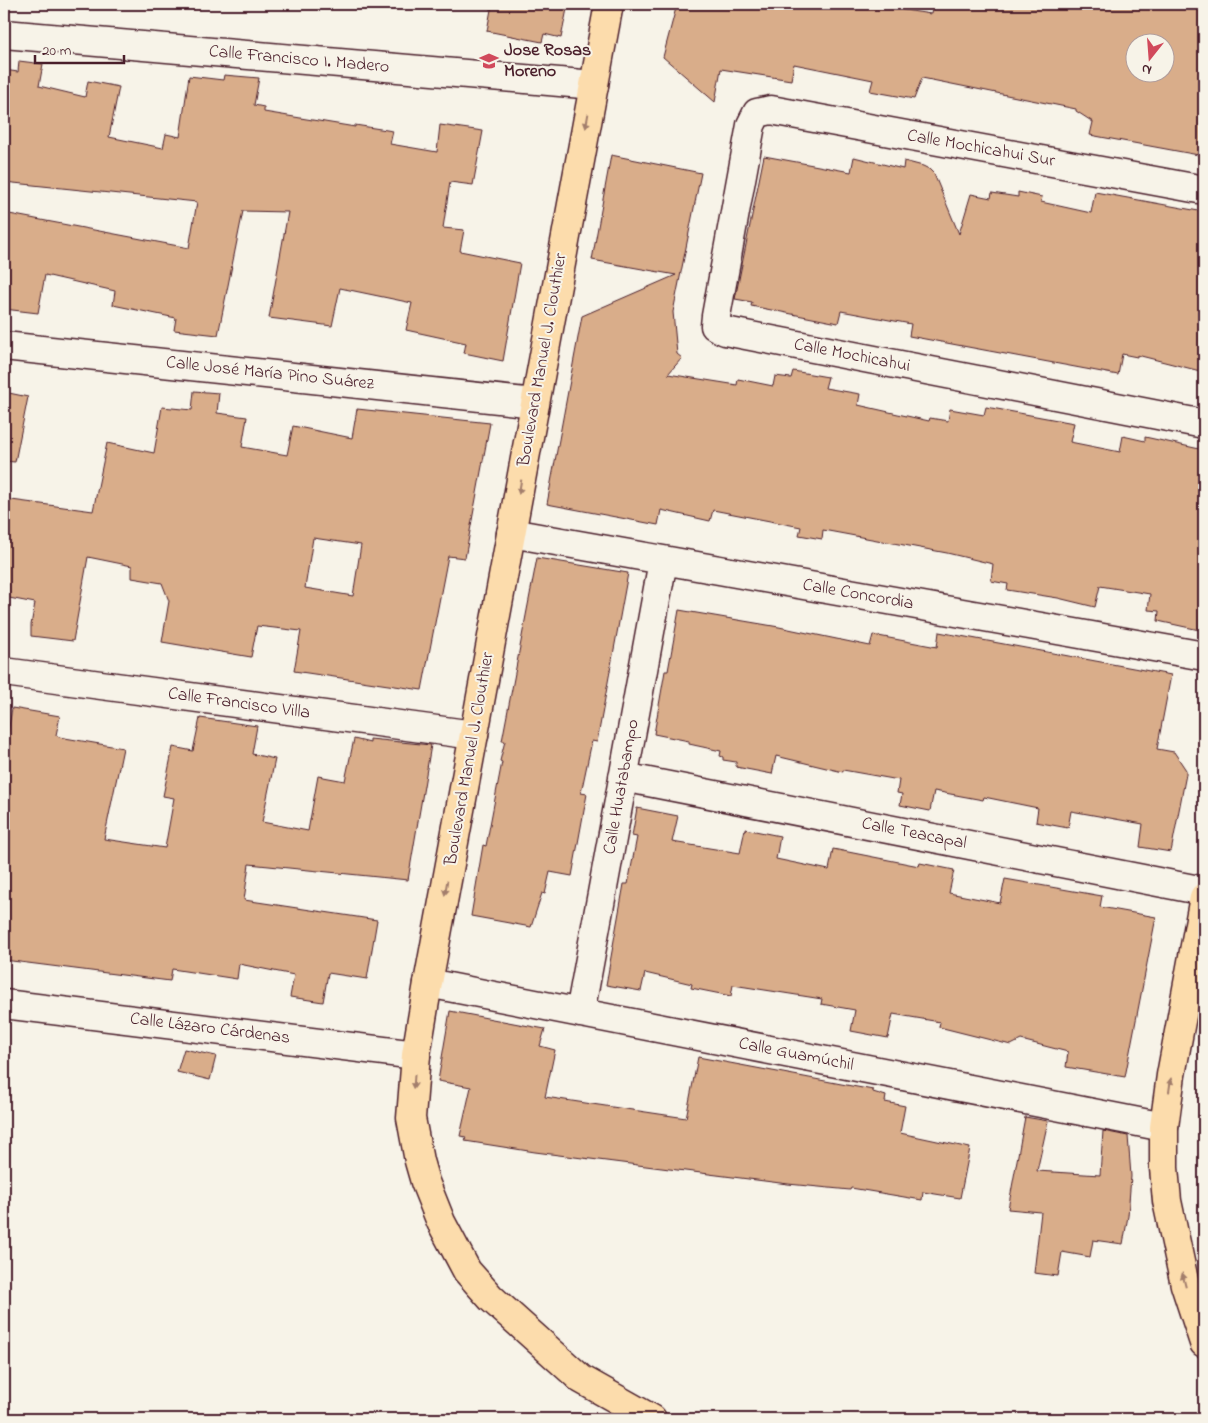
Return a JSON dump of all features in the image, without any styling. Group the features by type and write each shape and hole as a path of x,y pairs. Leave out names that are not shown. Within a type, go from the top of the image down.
{"main road":[{"name":"Boulevard Manuel J. Clouthier","path":"609,4 428,983 416,1055 411,1118 425,1182 441,1222 466,1271 491,1298 581,1378 652,1419"},
{"path":"1204,897 1164,1127 1164,1168 1167,1201 1184,1285 1204,1343"}],"street":[{"name":"Calle Francisco I. Madero","path":"4,34 594,85"},
{"name":"Calle Mochicahui Sur","path":"757,113 771,110 1204,190"},
{"name":"Calle Mochicahui","path":"757,113 751,125 715,326 725,331 1204,424"},
{"name":"Calle José María Pino Suárez","path":"4,346 535,403"},
{"name":"Calle Concordia","path":"511,533 1204,656"},
{"name":"Calle Huatabampo","path":"580,1013 663,561"},
{"name":"Calle Francisco Villa","path":"4,672 474,735"},
{"name":"Calle Teacapal","path":"623,777 1204,891"},
{"name":"Calle Guamúchil","path":"428,983 1164,1127"},
{"name":"Calle Lázaro Cárdenas","path":"4,1004 416,1055"}],"building":[{"path":"492,4 568,4 561,38 544,34 542,42 487,31"},
{"path":"677,4 789,4 808,8 808,4 876,4 878,6 931,14 933,4 1204,4 1204,156 1090,135 1093,122 1076,111 1076,109 922,78 914,99 870,91 873,80 794,64 791,80 721,69 715,102 663,57"},
{"path":"19,61 43,64 39,86 85,97 88,81 119,87 109,137 163,148 166,134 180,137 189,76 223,80 224,75 259,78 254,105 264,107 264,112 355,127 355,125 393,131 390,144 437,152 440,125 483,131 473,185 450,182 443,228 464,230 460,251 520,263 503,361 464,353 466,343 406,330 412,303 340,288 332,326 269,318 288,212 243,211 218,335 174,330 176,318 113,305 115,291 45,275 38,313 4,309 4,213 189,248 197,202 4,182 4,70 18,72"},
{"path":"611,155 701,173 673,312 677,354 682,358 668,374 737,385 738,379 773,386 775,376 791,378 793,371 828,377 825,388 860,394 858,405 929,421 930,418 948,421 950,409 984,415 986,407 1074,423 1070,442 1120,452 1123,436 1145,441 1145,437 1204,450 1204,631 1158,621 1159,611 1148,610 1150,594 1100,586 1095,607 1058,598 1007,590 1008,584 991,581 993,564 947,553 823,530 822,539 799,535 801,527 713,510 710,521 661,510 658,525 547,504 582,316 676,275 592,260"},
{"path":"764,156 851,172 854,157 903,169 904,161 923,166 934,174 959,234 971,194 991,198 992,193 1018,197 1018,192 1042,197 1041,202 1091,213 1095,192 1204,212 1204,372 1137,355 1137,357 1122,354 1118,375 909,336 911,324 841,311 838,323 751,306 752,302 735,299"},
{"path":"194,391 219,393 217,413 247,417 242,447 287,455 293,426 352,438 357,409 490,423 465,558 448,556 422,690 294,671 301,631 257,626 251,657 162,642 169,601 162,583 132,578 132,566 88,557 73,641 31,636 35,603 4,597 4,499 93,511 107,443 154,453 162,407 192,410","holes":["313,538 361,545 353,596 305,588"]},
{"path":"4,392 28,397 15,462 4,461"},
{"path":"537,558 628,573 597,742 592,741 581,793 587,794 572,876 550,872 545,894 542,893 531,927 471,916 483,845 486,846 502,762 500,761 505,741 502,741"},
{"path":"679,610 779,627 870,646 873,635 937,647 939,632 1171,675 1157,749 1174,752 1186,770 1186,774 1171,852 1140,847 1143,824 1071,811 1068,828 1036,822 1038,808 984,797 983,800 934,791 930,811 900,805 902,794 897,793 899,780 843,770 843,772 776,756 772,774 736,767 736,762 723,760 723,757 720,756 721,751 689,744 689,741 654,734 665,671 668,671"},
{"path":"12,708 60,716 56,735 59,737 123,748 104,839 165,848 174,798 163,796 173,747 193,751 200,718 257,726 252,754 275,759 262,822 308,831 318,776 345,781 354,739 370,743 370,739 431,745 408,880 249,864 244,900 377,920 367,979 328,973 323,1002 290,997 294,975 239,964 237,979 172,969 170,981 4,960 4,757"},
{"path":"637,808 678,816 672,842 740,853 745,829 780,836 776,859 829,870 833,849 919,866 920,863 954,870 949,893 1000,903 1005,879 1102,896 1100,907 1156,917 1125,1077 1066,1067 1068,1052 1021,1040 1011,1045 939,1027 940,1022 893,1014 888,1038 851,1031 855,1010 821,1004 822,999 733,985 731,996 691,988 692,984 645,973 641,991 606,985 624,884 628,884 637,837 632,836"},
{"path":"450,1011 545,1029 540,1046 555,1050 545,1097 686,1118 698,1057 873,1090 873,1092 886,1096 885,1102 905,1106 900,1133 970,1148 960,1198 923,1192 922,1200 851,1188 850,1190 788,1184 535,1152 465,1141 466,1137 460,1136 471,1087 438,1081"},
{"path":"184,1049 216,1056 210,1080 177,1072"},
{"path":"1025,1117 1048,1121 1037,1171 1100,1175 1103,1131 1128,1136 1131,1176 1128,1216 1123,1244 1093,1240 1090,1257 1062,1252 1058,1276 1034,1273 1041,1212 1008,1209"}],"place":[{"name":"Jose Rosas Moreno","path":"489,61"}]}
